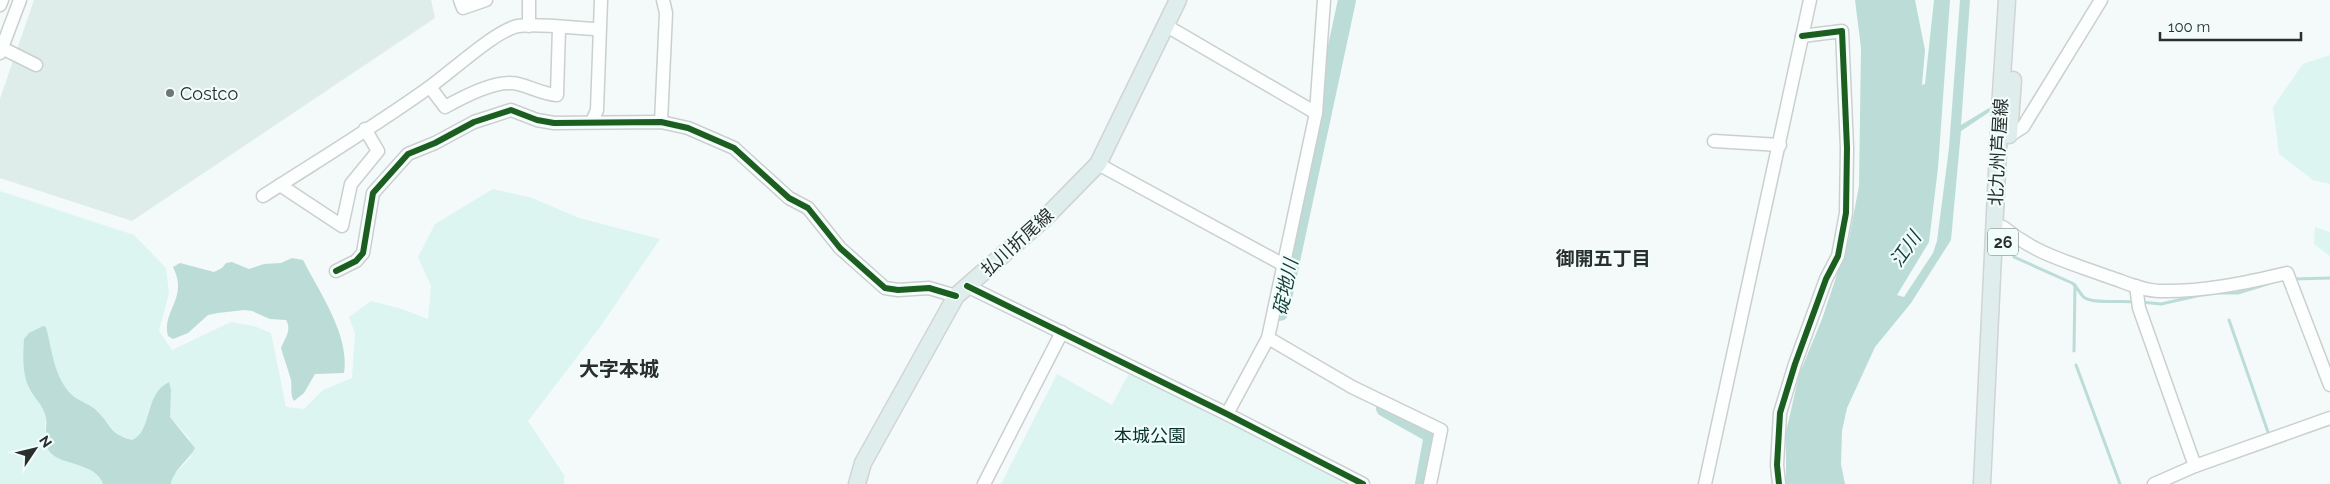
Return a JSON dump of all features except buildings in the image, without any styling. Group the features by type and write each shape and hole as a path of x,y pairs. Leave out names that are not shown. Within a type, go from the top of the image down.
{"main road":[{"name":"払川折尾線","path":"857,484 864,463 962,291 1045,218 1098,164 1178,0"},
{"name":"北九州芦屋線","path":"1993,484 2003,227 2007,0"},
{"name":"北九州芦屋線","path":"1982,484 2004,136 2016,0"}],"street":[{"path":"0,5 2,0"},
{"path":"20,0 1,49 36,65"},
{"path":"460,0 463,8 486,0"},
{"path":"528,0 529,26"},
{"path":"592,122 590,110 595,0"},
{"path":"592,122 597,110 601,0"},
{"path":"661,122 666,13 663,0"},
{"path":"1227,414 1268,338 1316,113 1324,0"},
{"path":"1705,484 1810,0"},
{"path":"2004,136 2023,127 2101,0"},
{"path":"1165,25 1316,113"},
{"path":"263,196 430,87 509,29 518,26 529,26 594,29"},
{"path":"430,87 445,107 474,92 511,83 546,95 557,95 560,28"},
{"path":"1779,484 1777,465 1780,413 1795,364 1826,278 1838,256 1846,213 1842,31 1802,36"},
{"path":"336,271 356,261 363,253 373,193 408,154 435,143 474,122 511,110 537,120 554,123 661,122 688,128 734,148 789,198 808,208 840,248 885,288 898,290 928,288 962,291 1062,332 1362,484"},
{"path":"280,185 342,226 350,184 378,151 364,129"},
{"path":"1714,141 1780,145"},
{"path":"1098,164 1284,265"},
{"path":"2003,227 2023,243 2046,255 2136,286 2158,291 2224,288 2287,273 2330,385"},
{"path":"2136,286 2139,308 2196,466"},
{"path":"984,484 1062,332"},
{"path":"1268,338 1352,387 1441,430 1430,484"},
{"path":"2154,484 2196,466 2330,418"}],"shaded area":[{"name":"Costco","path":"34,0 431,0 435,18 132,221 0,178 0,99"}],"green space":[{"path":"2330,55 2330,184 2313,180 2279,154 2273,107 2303,64"},
{"path":"493,189 532,198 579,218 660,239 600,327 528,421 564,475 564,484 171,484 174,474 191,457 190,439 170,417 170,407 150,404 145,425 140,434 133,440 120,435 112,429 95,409 72,395 61,381 54,363 46,327 28,388 42,407 46,418 45,434 60,459 79,464 91,470 103,484 0,484 0,191 134,235 166,268 169,293 159,331 172,350 231,322 254,326 271,333 286,407 304,409 323,390 352,378 355,333 349,317 371,301 402,309 428,319 431,286 418,257 435,224"},
{"path":"2315,227 2330,232 2330,256 2314,244"},
{"name":"本城公園","path":"1130,371 1356,484 1001,484 1057,374 1112,405"}],"water":[{"name":"江川","path":"1855,0 1915,0 1925,50 1922,85 1925,84 1934,0 1950,0 1938,168 1929,242 1897,295 1904,297 1933,253 1937,241 1949,148 1960,0 1970,0 1961,125 1989,108 1991,111 1961,131 1951,240 1911,303 1875,347 1847,408 1842,431 1841,464 1845,484 1786,484 1786,432 1799,375 1822,319 1849,239 1859,186 1861,48"},
{"path":"292,258 303,260 332,315 343,344 344,373 315,374 304,393 294,401 291,380 281,348 288,331 288,324 286,320 270,319 252,311 244,310 208,315 188,333 173,339 168,336 168,319 177,296 178,288 173,267 180,263 214,272 222,268 226,263 232,262 249,269 264,264 281,263"},
{"path":"43,326 46,327 57,372 66,388 72,395 95,409 119,435 132,440 139,435 155,395 169,382 171,390 170,417 195,448 175,474 171,484 103,484 94,472 57,458 52,454 46,442 45,414 29,388 23,364 24,339 29,333"}],"waterway":[{"name":"碇地川","path":"1280,312 1347,0"},
{"path":"2014,257 2072,283 2083,297 2090,300 2135,302"},
{"path":"2293,279 2330,278"},
{"path":"2215,293 2238,293 2267,284"},
{"path":"2074,351 2075,285"},
{"path":"2141,302 2161,304 2201,295"},
{"path":"2229,320 2269,435"},
{"path":"2076,365 2120,484"},
{"name":"碇地川","path":"1385,408 1433,435 1424,484"}],"cycle path":[{"path":"1779,484 1777,465 1780,413 1795,364 1826,279 1838,256 1846,213 1847,148 1842,31 1802,36"},
{"path":"336,271 356,261 363,253 373,193 408,154 435,143 474,122 511,110 537,120 554,123 661,122 688,128 734,148 789,198 808,208 840,248 885,288 898,290 929,288 956,296"},
{"path":"967,286 1227,414 1363,484"}],"place":[{"name":"Costco","path":"170,93"}],"district":[{"name":"御開五丁目","path":"1603,258"},
{"name":"大字本城","path":"619,369"}]}
